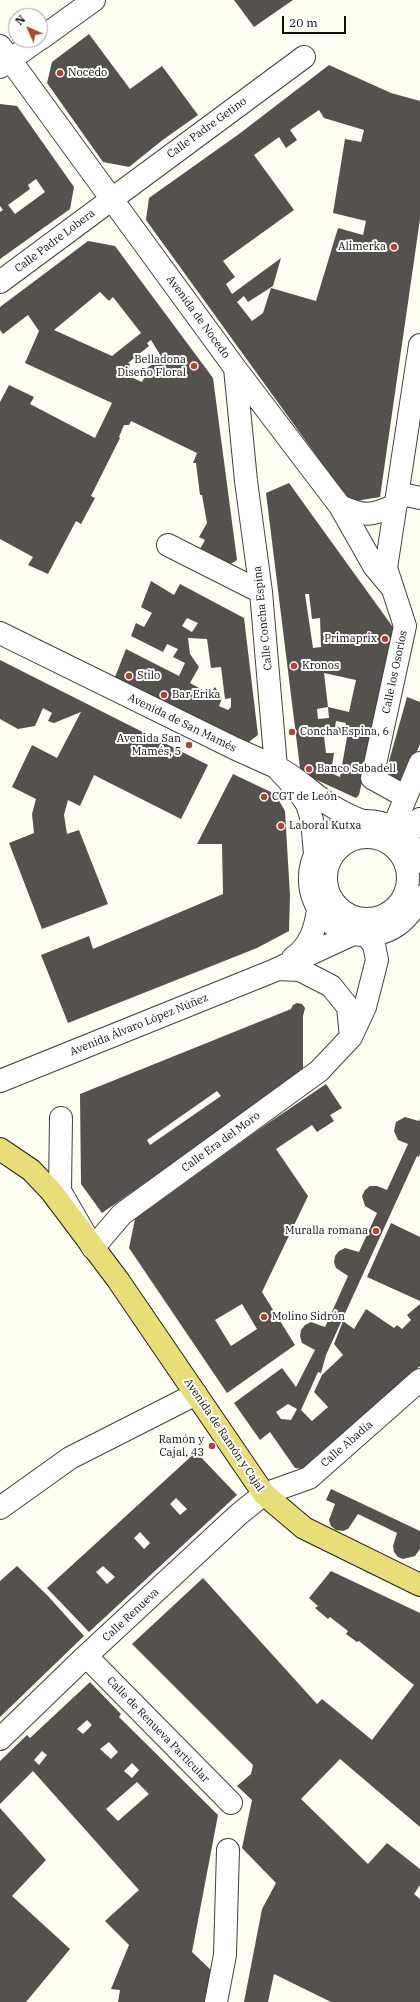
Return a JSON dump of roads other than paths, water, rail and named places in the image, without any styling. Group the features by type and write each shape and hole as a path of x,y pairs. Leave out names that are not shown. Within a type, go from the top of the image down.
{"main road":[{"name":"Avenida de Ramón y Cajal","path":"0,1149 31,1170 51,1191 118,1280 264,1494 304,1528 420,1585"}],"street":[{"path":"48,33 94,0"},
{"path":"3,58 22,48"},
{"name":"Calle Padre Getino","path":"111,199 304,57"},
{"name":"Avenida de Nocedo","path":"3,58 111,199 235,368 340,506 374,566 395,594"},
{"name":"Calle Padre Lobera","path":"0,282 111,199"},
{"name":"Calle los Osorios","path":"406,797 372,778 406,626 386,568 420,345"},
{"name":"Calle Concha Espina","path":"235,368 246,481 261,592 276,767"},
{"path":"340,506 359,514 382,512 397,499 420,498"},
{"path":"168,545 261,592"},
{"name":"Avenida de San Mamés","path":"0,633 236,749 276,767 298,791 307,804 312,820 315,854"},
{"path":"400,832 406,797 420,763"},
{"path":"276,767 292,774 319,797 339,811 362,821"},
{"path":"400,832 420,819"},
{"path":"356,928 340,929 328,921 318,910 312,897 309,882 310,868 315,854 323,841 334,831 347,824 362,821 375,822 400,832 420,862"},
{"name":"Avenida Álvaro López Núñez","path":"0,1081 277,969 356,928 383,933 399,925 418,904"},
{"name":"Avenida Álvaro López Núñez","path":"277,969 301,952 308,942 315,930 318,910"},
{"name":"Calle Era del Moro","path":"93,1248 122,1214 320,1071 351,1037 365,1007 377,960 374,945 356,928"},
{"path":"277,969 300,970 331,986 348,1007 351,1037"},
{"name":"Avenida de Ramón y Cajal","path":"61,1118 60,1190 93,1248"},
{"name":"Calle Abadía","path":"264,1494 309,1478 420,1380"},
{"path":"0,1508 70,1458 196,1394"},
{"name":"Calle Renueva","path":"0,1739 86,1656 238,1515 264,1494"},
{"name":"Calle de Renueva Particular","path":"86,1656 230,1803"},
{"path":"216,2002 225,1955 228,1850"}],"place":[{"name":"Nocedo","path":"60,73"},
{"name":"Alimerka","path":"394,247"},
{"name":"Belladona Diseño Floral","path":"194,366"},
{"name":"Primaprix","path":"385,639"},
{"name":"Kronos","path":"294,666"},
{"name":"Stilo","path":"129,676"},
{"name":"Bar Erika","path":"164,695"},
{"name":"Concha Espina, 6","path":"292,732"},
{"name":"Avenida San Mamés, 5","path":"189,745"},
{"name":"Banco Sabadell","path":"309,769"},
{"name":"CGT de León","path":"264,797"},
{"name":"Laboral Kutxa","path":"281,826"},
{"name":"Muralla romana","path":"376,1231"},
{"name":"Molino Sidrón","path":"264,1317"},
{"name":"Ramón y Cajal, 43","path":"212,1446"}]}
